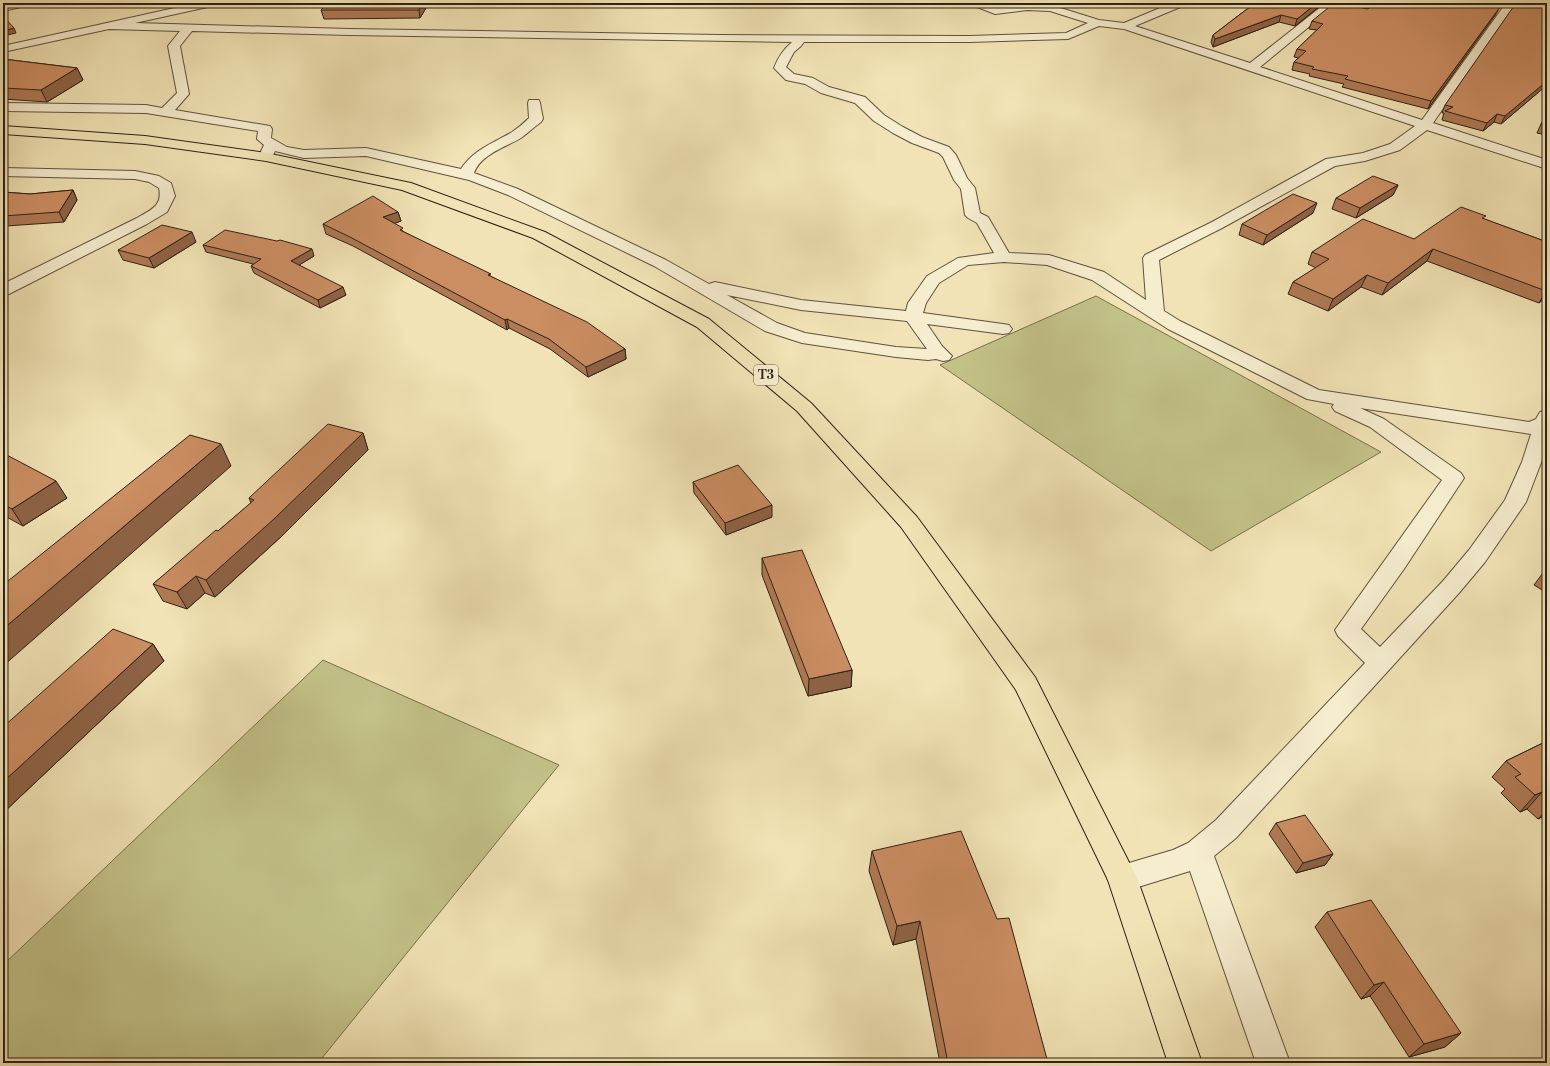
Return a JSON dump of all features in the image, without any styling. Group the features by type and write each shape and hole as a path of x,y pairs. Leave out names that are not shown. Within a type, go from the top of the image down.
{"highway":[{"name":"T3","path":"3,130 268,150 406,186 540,235 703,324 804,407 909,522 1026,684 1122,878 1185,1063"}],"street":[{"path":"3,8 26,3"},
{"path":"3,49 212,3"},
{"path":"976,3 995,11 1027,7 1051,8 1098,23 1125,26 1547,165"},
{"path":"1125,26 1182,3"},
{"path":"1251,68 1334,3"},
{"path":"1492,10 1508,7"},
{"path":"1156,314 1150,258 1217,225 1331,162 1365,157 1395,147 1425,124 1488,39 1508,7"},
{"path":"1113,14 1125,26"},
{"path":"111,26 349,32 969,39 1068,36 1098,23"},
{"path":"165,112 184,94 174,46 189,28"},
{"path":"800,38 797,44 789,50 788,56 781,62 780,68 786,74 801,80 809,81 830,92 860,100 878,118 898,130 917,140 944,150 949,155 961,180 968,188 973,215 983,220 1004,256"},
{"path":"468,176 467,172 470,166 478,158 497,144 517,134 536,119 534,103"},
{"path":"3,107 146,109 264,129 264,139 268,150 283,150 304,154 366,152 468,176 513,192 660,263 771,327 802,338 896,352 928,355 941,354 936,350 913,317"},
{"path":"3,172 135,175 154,179 166,186 168,196 162,208 142,221 3,290"},
{"path":"913,317 917,303 933,280 964,261 1004,256 1049,260 1098,276 1174,325 1314,395 1377,423 1454,478 1396,563 1347,630 1380,662"},
{"path":"696,283 801,305 913,317 1003,329"},
{"path":"1314,395 1530,428 1546,421"},
{"path":"1122,878 1178,862 1198,852 1226,829 1451,587 1477,556 1515,502 1532,462 1546,421"},
{"path":"1198,852 1273,1063"}],"shaded area":[{"path":"1096,296 1381,452 1211,551 940,365"},
{"path":"323,660 559,765 318,1063 3,1063 3,965"}],"building":[{"path":"328,3 422,3 419,10 321,10"},
{"path":"1255,3 1317,3 1297,19 1281,15 1215,39 1213,35"},
{"path":"1334,3 1368,9 1374,3 1473,3 1500,7 1431,101 1345,79 1348,76 1312,69 1314,67 1294,62 1306,51 1297,49 1323,24 1312,21"},
{"path":"1516,3 1547,3 1547,81 1505,116 1497,114 1487,123 1445,111 1453,107 1445,105"},
{"path":"3,16 14,28 3,31"},
{"path":"3,59 77,68 41,90 3,88"},
{"path":"1547,115 1547,126 1541,124"},
{"path":"1373,176 1398,185 1360,208 1336,198"},
{"path":"73,190 59,212 3,216 3,192 30,194"},
{"path":"1293,194 1317,203 1267,235 1242,224"},
{"path":"373,196 398,212 383,217 403,228 400,230 491,274 488,275 587,322 625,349 586,367 549,339 507,319 505,320 323,224"},
{"path":"1461,207 1486,216 1482,218 1547,242 1547,290 1546,291 1433,249 1388,283 1367,275 1333,299 1293,282 1329,259 1312,252 1363,219 1414,239"},
{"path":"162,225 192,232 149,258 118,250"},
{"path":"225,230 277,241 280,240 312,249 291,261 343,287 318,300 251,266 261,259 203,245"},
{"path":"328,424 363,433 275,518 206,580 196,576 177,592 153,584 216,530 218,531 254,500 249,498"},
{"path":"190,435 221,444 3,629 3,585"},
{"path":"3,453 56,481 12,509 3,504"},
{"path":"738,465 772,505 725,523 693,482"},
{"path":"802,550 852,670 809,679 762,558"},
{"path":"113,629 153,644 3,782 3,751 7,747 3,746 3,727"},
{"path":"1547,741 1547,797 1542,792 1535,795 1515,777 1521,774 1506,761"},
{"path":"1305,815 1333,854 1303,863 1276,823"},
{"path":"961,831 997,919 1009,918 1048,1063 948,1063 920,921 897,926 872,851"},
{"path":"1371,900 1461,1033 1424,1044 1384,982 1374,985 1327,912"}]}
